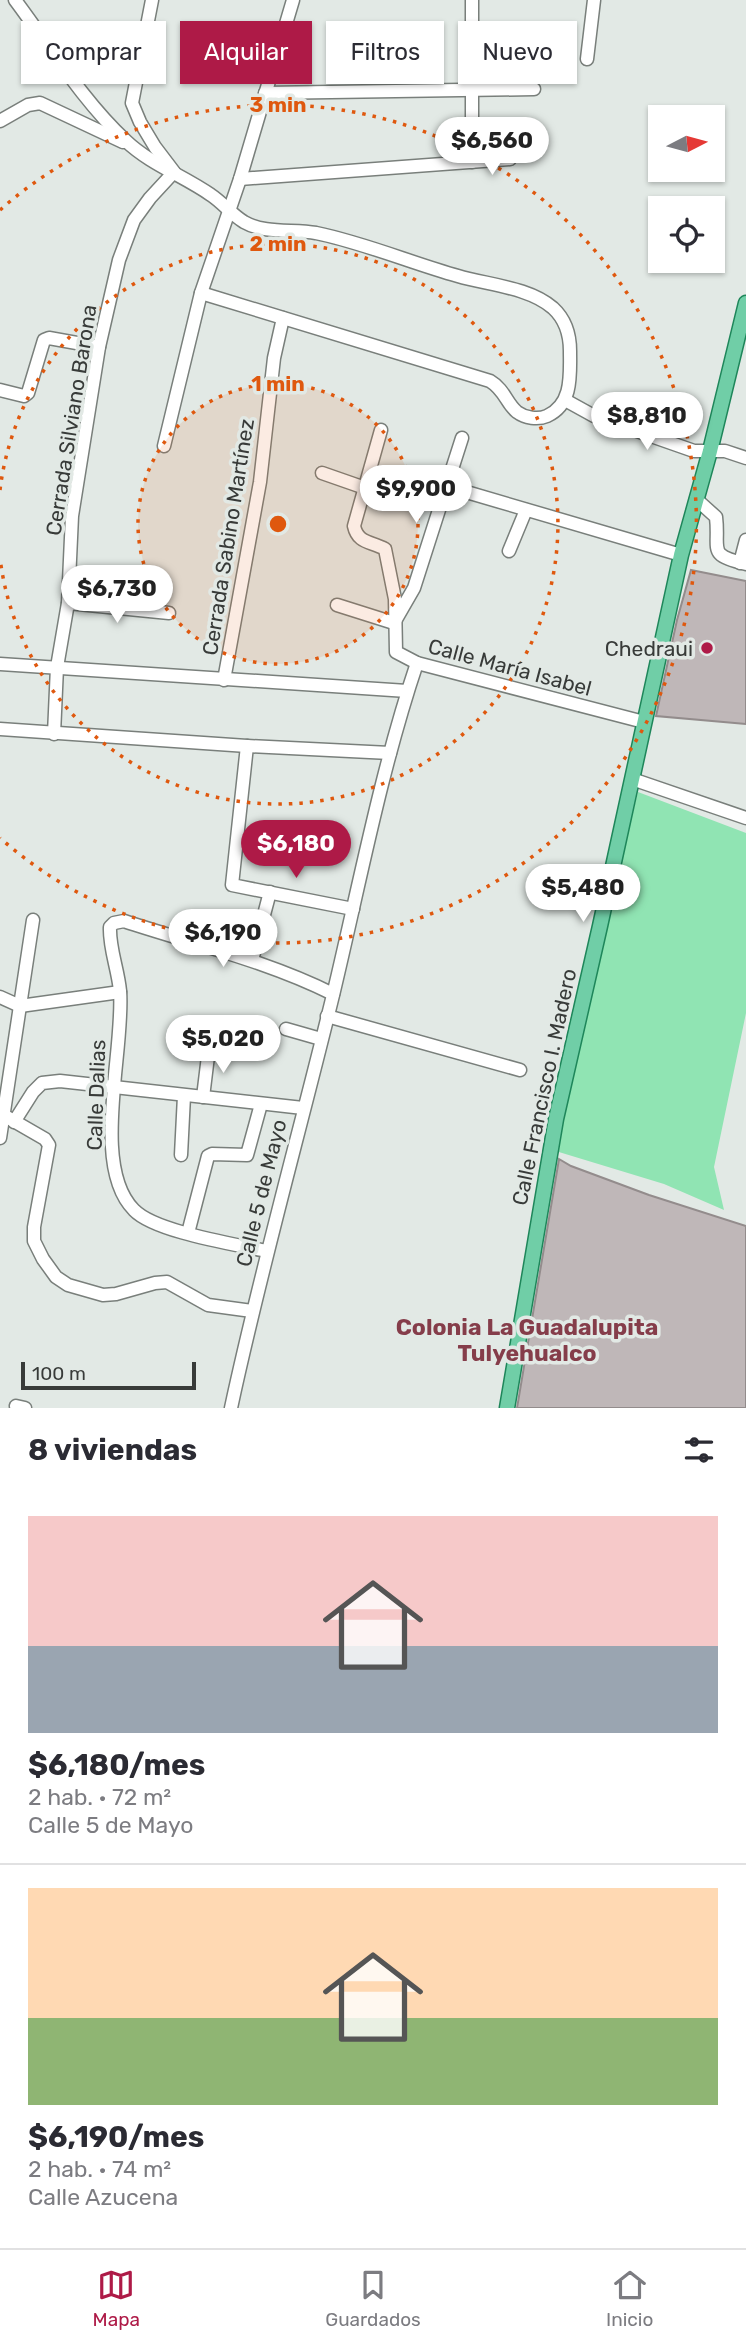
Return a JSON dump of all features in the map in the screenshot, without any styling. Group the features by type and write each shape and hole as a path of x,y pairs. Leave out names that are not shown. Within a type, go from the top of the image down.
{"main road":[{"name":"Calle Francisco I. Madero","path":"507,1408 556,1119 681,555 710,451 746,303"}],"street":[{"path":"15,0 89,102 128,144"},
{"path":"152,0 132,103 155,147 174,172"},
{"path":"164,446 201,293 240,179 293,0"},
{"path":"472,0 472,162"},
{"path":"587,59 594,0"},
{"path":"265,93 534,89"},
{"path":"0,121 28,105 40,103 128,144 212,196 228,211 257,228 314,233 343,240 457,276 534,296 553,308 565,323 570,346 569,383 565,400 557,411 543,418 524,415 515,411 500,387 490,381 201,293"},
{"path":"240,179 510,159"},
{"name":"Cerrada Silviano Barona","path":"54,734 57,667 68,603 72,516 99,347 119,260 134,220 174,172"},
{"name":"Cerrada Sabino Martínez","path":"225,680 260,482 274,358 284,318"},
{"path":"0,390 24,396 28,393 44,340 49,338 99,347"},
{"path":"565,400 594,416 694,451 724,451 746,458"},
{"path":"381,430 354,526 356,535 362,541 385,549 394,599 394,623"},
{"path":"394,623 414,589 462,438"},
{"path":"322,473 365,488"},
{"path":"446,486 681,555"},
{"path":"696,499 716,517 715,545 718,553 728,561 743,564 746,540"},
{"path":"509,551 526,510"},
{"path":"68,603 169,614"},
{"path":"337,604 394,623"},
{"name":"Calle María Isabel","path":"394,623 396,652 416,663 644,722"},
{"name":"Calle 5 de Mayo","path":"230,1408 266,1251 333,994 390,753 416,663"},
{"path":"0,664 407,691"},
{"path":"0,729 390,753"},
{"path":"247,746 232,885 353,909"},
{"path":"632,779 746,818"},
{"path":"270,892 252,960 299,977 333,994"},
{"path":"0,1138 6,1116 33,920"},
{"name":"Calle Dalias","path":"252,960 124,921 114,923 110,927 120,992 111,1130 113,1163 122,1192 134,1210 149,1220 188,1234 266,1251"},
{"path":"0,997 20,1006 120,992"},
{"path":"327,1016 520,1070"},
{"path":"286,1029 321,1039"},
{"path":"203,1097 209,1048"},
{"path":"6,1116 42,1083 60,1081 303,1108"},
{"path":"181,1155 184,1096"},
{"path":"188,1234 208,1156 247,1155 261,1104"},
{"path":"6,1116 45,1139 49,1145 34,1227 34,1241 56,1277 68,1284 103,1294 116,1294 167,1282 208,1305 252,1311"}],"green space":[{"path":"638,792 746,833 746,1013 714,1167 724,1210 664,1184 549,1149"}],"building":[{"name":"Chedraui","path":"691,570 746,581 746,724 656,716"},
{"path":"559,1159 649,1195 746,1226 746,1408 517,1408"}],"place":[{"name":"Chedraui","path":"707,648"}],"district":[{"name":"Colonia La Guadalupita Tulyehualco","path":"527,1340"}]}
